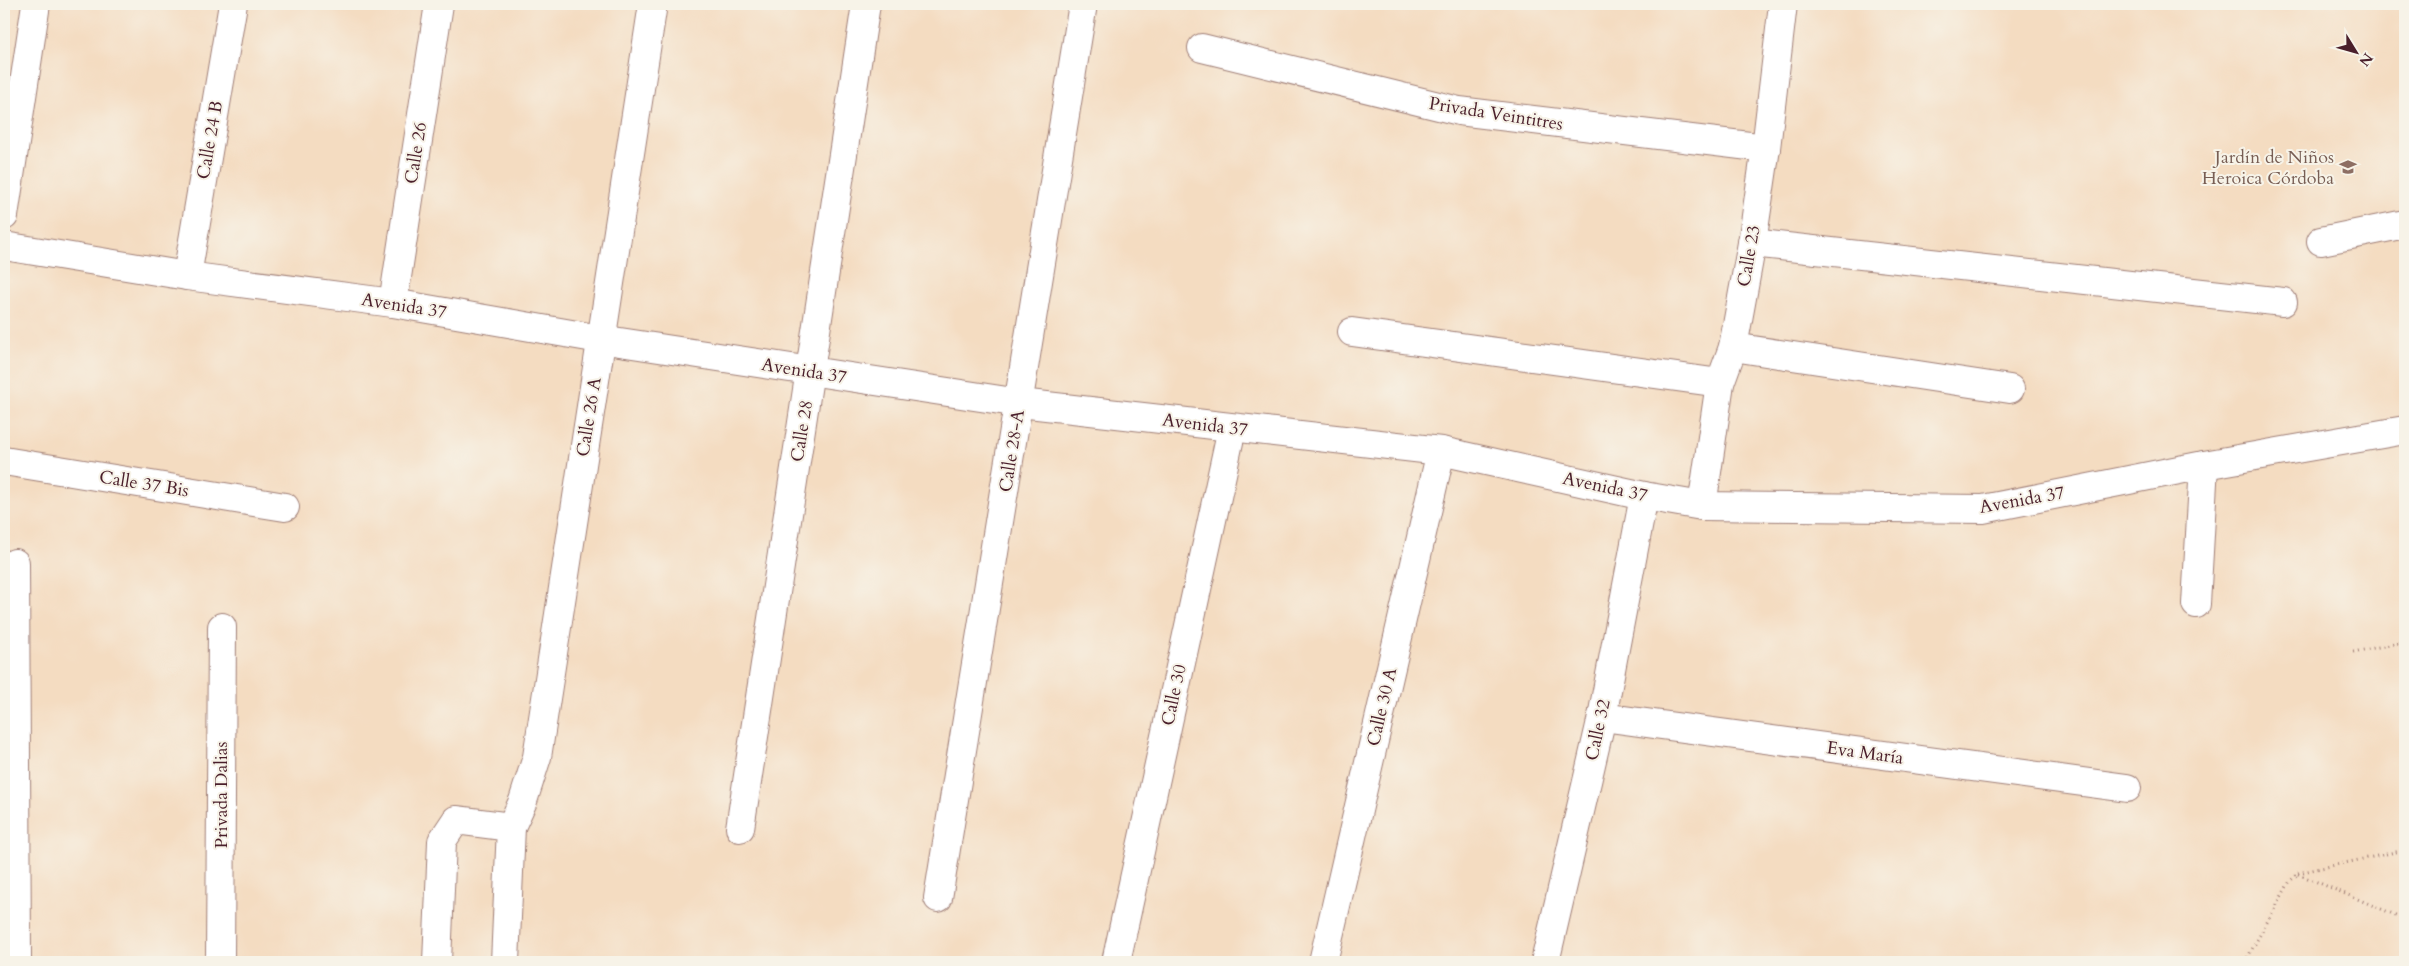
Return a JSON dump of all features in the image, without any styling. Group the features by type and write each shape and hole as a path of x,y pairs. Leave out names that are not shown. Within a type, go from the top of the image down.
{"street":[{"path":"4,216 36,4"},
{"name":"Calle 24 B","path":"187,276 233,4"},
{"name":"Calle 26","path":"393,303 438,4"},
{"name":"Calle 26 A","path":"511,827 523,800 537,757 653,4"},
{"name":"Calle 28","path":"740,828 866,4"},
{"name":"Calle 28-A","path":"938,898 1020,402 1083,4"},
{"name":"Calle 23","path":"1702,506 1720,383 1733,348 1752,243 1766,148 1783,4"},
{"name":"Privada Veintitres","path":"1202,48 1459,111 1766,148"},
{"path":"2321,241 2405,224"},
{"path":"1752,243 2283,302"},
{"name":"Avenida 37","path":"4,246 187,276 393,303 600,340 1020,402 1441,451 1644,496 1702,506 1983,509 2204,465 2405,430"},
{"path":"1352,332 1720,383"},
{"path":"1733,348 2010,389"},
{"name":"Calle 30","path":"1116,962 1232,428"},
{"name":"Calle 30 A","path":"1323,962 1441,451"},
{"name":"Calle 37 Bis","path":"4,461 285,506"},
{"path":"2196,604 2204,465"},
{"name":"Calle 32","path":"1545,962 1602,718 1644,496"},
{"path":"15,563 17,962"},
{"name":"Privada Dalias","path":"220,962 222,627"},
{"name":"Eva María","path":"1602,718 2127,788"},
{"path":"437,962 442,841 456,820 511,827 505,962"}],"path":[{"path":"2354,652 2405,642"},
{"path":"2245,962 2290,881 2298,874 2405,850"},
{"path":"2298,874 2405,919"}],"place":[{"name":"Jardín de Niños Heroica Córdoba","path":"2348,167"}]}
